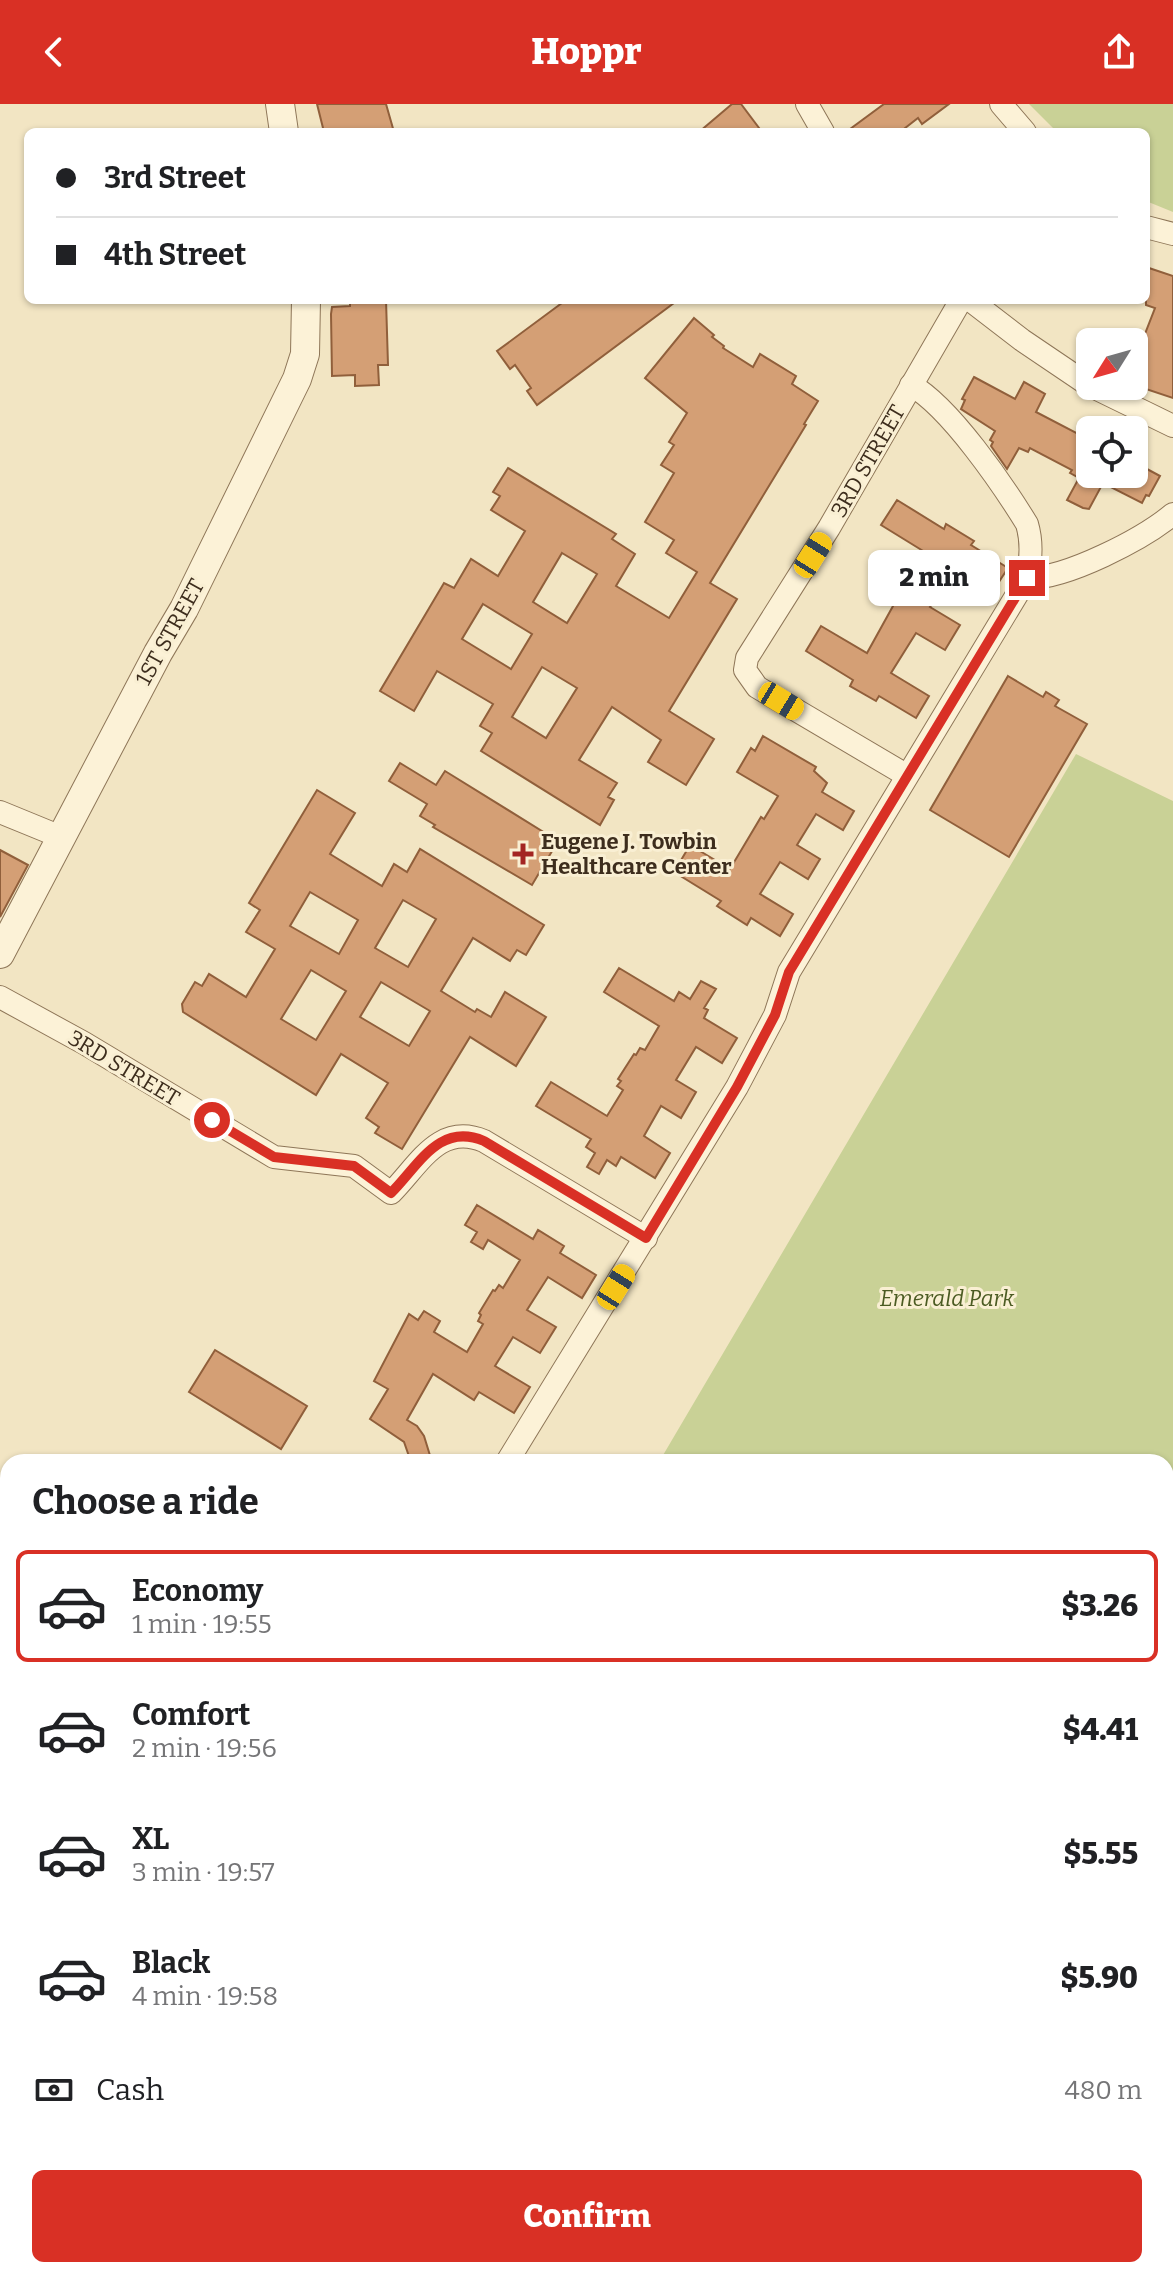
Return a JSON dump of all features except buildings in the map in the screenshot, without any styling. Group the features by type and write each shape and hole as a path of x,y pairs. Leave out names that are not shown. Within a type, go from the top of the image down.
{"street":[{"path":"280,104 283,128"},
{"path":"807,104 821,128"},
{"path":"1001,104 1022,128"},
{"path":"1150,228 1173,234"},
{"name":"1ST STREET","path":"0,954 151,665 184,609 280,417 305,354 306,304"},
{"name":"3RD STREET","path":"906,775 757,687 745,670 747,658 829,528 959,304"},
{"path":"975,304 1076,377"},
{"path":"512,1454 737,1087 775,1015 789,972 1027,578 1029,534 1019,512 967,440 940,409 911,385"},
{"path":"1119,400 1173,426"},
{"path":"1027,578 1050,576 1141,537 1173,514"},
{"path":"0,812 61,837"},
{"name":"3RD STREET","path":"0,997 274,1157 354,1166 391,1193 436,1145 450,1136 467,1134 484,1141 646,1238"}],"green space":[{"path":"1029,104 1173,104 1173,212 1150,203 1150,128 1053,128"},
{"name":"Emerald Park","path":"1076,754 1173,801 1173,1454 664,1454"}],"place":[{"name":"Eugene J. Towbin Healthcare Center","path":"523,854"}],"route":[{"path":"212,1120 274,1157 354,1166 391,1193 436,1145 450,1136 467,1134 484,1141 646,1238 737,1087 775,1015 789,972 990,634 1027,578"}]}
